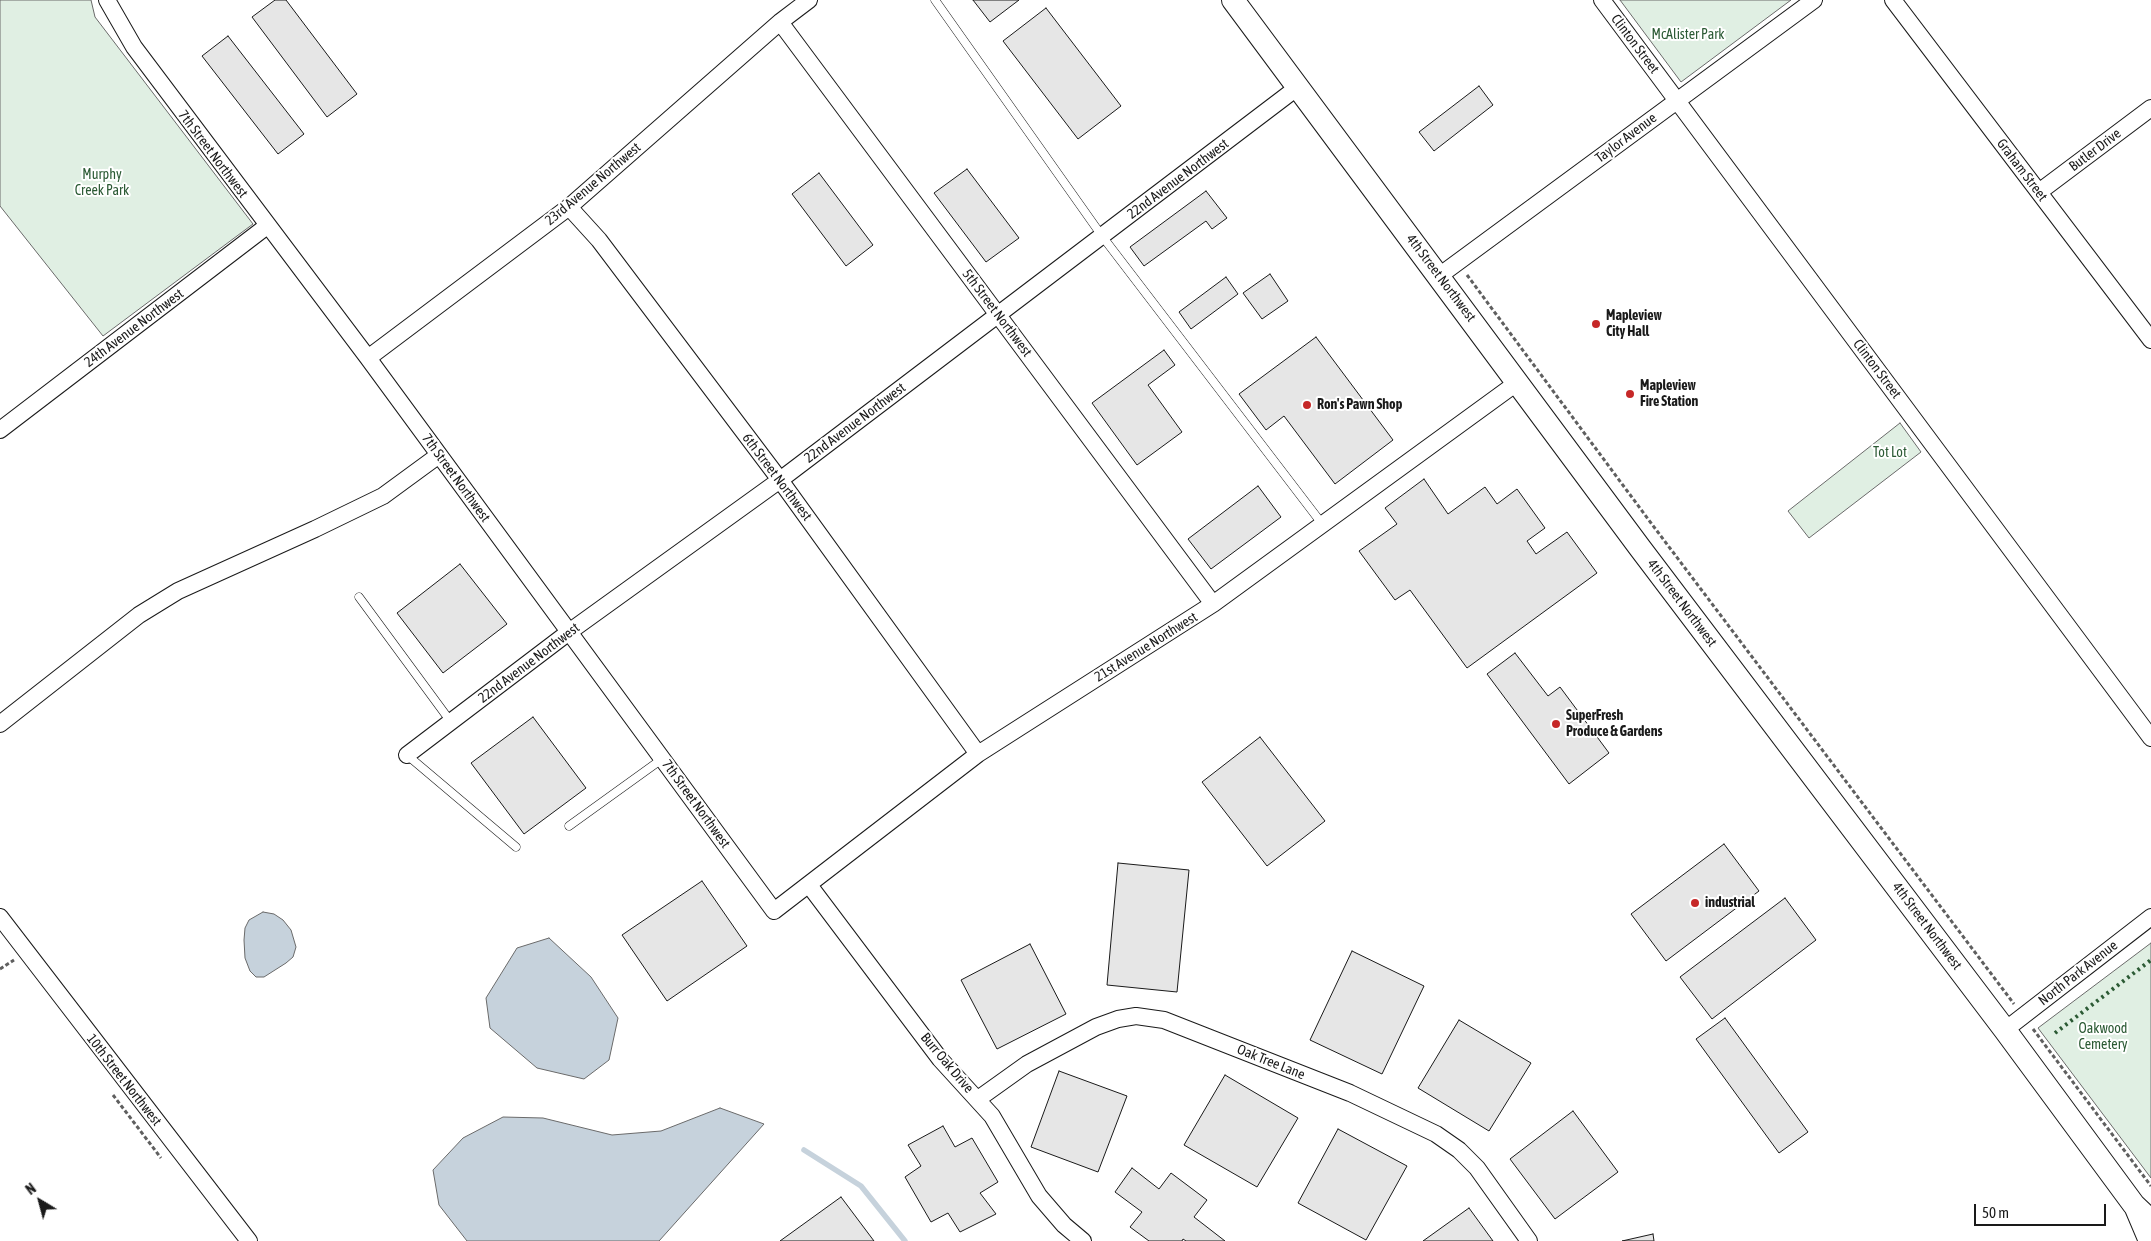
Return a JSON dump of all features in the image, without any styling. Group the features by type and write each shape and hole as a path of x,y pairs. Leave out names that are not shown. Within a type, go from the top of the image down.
{"street":[{"name":"7th Street Northwest","path":"107,0 134,47 368,358 774,911"},
{"name":"23rd Avenue Northwest","path":"368,358 569,207 780,22 809,0"},
{"name":"4th Street Northwest","path":"1232,0 2005,1030 2134,1205 2151,1221"},
{"name":"Clinton Street","path":"1602,0 2151,738"},
{"name":"Taylor Avenue","path":"1439,276 1814,0"},
{"name":"Graham Street","path":"1893,0 2151,340"},
{"name":"5th Street Northwest","path":"780,22 1214,604"},
{"name":"22nd Avenue Northwest","path":"407,755 569,632 780,480 1298,86"},
{"name":"Butler Drive","path":"2039,192 2151,108"},
{"name":"6th Street Northwest","path":"569,207 599,240 780,480 978,754"},
{"name":"24th Avenue Northwest","path":"0,430 267,226"},
{"name":"21st Avenue Northwest","path":"774,911 978,754 1214,604 1518,382"},
{"path":"0,724 147,610 178,591 315,530 383,496 439,455"},
{"name":"Burr Oak Drive","path":"808,885 940,1059 992,1116 1039,1196 1064,1225 1083,1241"},
{"name":"10th Street Northwest","path":"0,917 250,1241"},
{"name":"North Park Avenue","path":"2005,1030 2151,917"},
{"name":"Oak Tree Lane","path":"978,1099 1027,1064 1096,1028 1118,1019 1136,1016 1164,1020 1350,1092 1436,1134 1454,1145 1474,1164 1497,1193 1530,1241"},
{"name":"4th Street Northwest","path":"2134,1205 2150,1241"}],"lane":[{"path":"936,0 1102,236 1323,525"},
{"path":"358,597 451,722"},
{"path":"407,755 516,847"},
{"path":"569,826 662,759"}],"path":[{"path":"1458,262 1657,530 2151,1186"},
{"path":"0,969 13,960"}],"green space":[{"name":"Murphy Creek Park","path":"0,0 91,0 95,17 253,224 103,336 0,206"},
{"name":"McAlister Park","path":"1620,0 1791,0 1681,82"},
{"name":"Tot Lot","path":"1900,423 1921,452 1809,538 1788,511"},
{"name":"Oakwood Cemetery","path":"2151,943 2151,1178 2038,1028"}],"shaded area":[{"path":"263,912 274,914 283,920 291,930 296,947 293,957 286,963 264,977 256,977 250,971 245,958 245,928 249,920"},
{"path":"549,938 591,977 618,1018 609,1060 584,1079 537,1068 490,1028 486,998 517,948"},
{"path":"720,1108 764,1124 659,1241 467,1241 439,1205 433,1170 463,1138 503,1117 543,1118 612,1135 661,1131"}],"building":[{"path":"275,0 286,0 357,94 327,117 252,17"},
{"path":"973,0 1019,0 990,22"},
{"path":"1046,8 1121,106 1078,139 1003,41"},
{"path":"228,36 304,134 278,154 202,56"},
{"path":"1479,86 1493,105 1434,151 1419,132"},
{"path":"967,169 1019,238 986,262 934,193"},
{"path":"819,173 873,245 846,266 792,194"},
{"path":"1206,191 1227,218 1212,229 1206,221 1144,266 1130,247"},
{"path":"1270,274 1288,301 1262,319 1243,293"},
{"path":"1226,277 1238,294 1191,329 1179,312"},
{"name":"Ron's Pawn Shop","path":"1316,337 1393,440 1335,484 1284,416 1266,430 1239,394"},
{"path":"1164,350 1175,365 1148,385 1182,432 1137,465 1092,403"},
{"path":"1424,479 1448,514 1485,487 1497,504 1517,489 1545,528 1527,541 1536,554 1567,532 1597,573 1467,668 1410,590 1395,600 1359,551 1397,524 1385,508"},
{"path":"1258,486 1281,517 1211,569 1188,539"},
{"path":"460,564 507,624 443,673 397,613"},
{"name":"SuperFresh Produce & Gardens","path":"1515,653 1548,696 1560,687 1609,753 1569,784 1487,674"},
{"path":"533,717 586,788 524,834 471,763"},
{"path":"1260,737 1325,821 1267,866 1202,782"},
{"name":"industrial","path":"1724,844 1759,891 1666,961 1631,914"},
{"path":"1118,863 1189,870 1177,992 1107,985"},
{"path":"702,881 747,946 667,1001 622,935"},
{"path":"1785,898 1816,940 1712,1019 1680,977"},
{"path":"1030,944 1066,1014 997,1049 961,980"},
{"path":"1352,951 1424,986 1382,1074 1310,1040"},
{"path":"1725,1018 1808,1132 1779,1153 1696,1039"},
{"path":"1459,1020 1531,1063 1489,1131 1418,1088"},
{"path":"1059,1071 1127,1096 1098,1172 1031,1147"},
{"path":"1225,1075 1298,1118 1257,1187 1184,1145"},
{"path":"1573,1111 1618,1172 1555,1219 1510,1159"},
{"path":"943,1126 955,1147 972,1138 998,1182 980,1193 996,1214 960,1232 948,1213 931,1222 905,1177 921,1166 908,1145"},
{"path":"1338,1129 1407,1166 1366,1240 1298,1203"},
{"path":"1132,1168 1159,1189 1171,1173 1207,1200 1194,1217 1225,1241 1186,1241 1183,1239 1182,1241 1149,1241 1130,1227 1142,1212 1115,1192"},
{"path":"841,1197 874,1241 780,1241"},
{"path":"1469,1208 1493,1241 1423,1241"},
{"path":"1653,1234 1654,1241 1622,1241"}],"waterway":[{"path":"804,1150 861,1186 905,1241"}],"hedge":[{"path":"2055,1033 2151,960"}],"place":[{"name":"Mapleview City Hall","path":"1596,324"},
{"name":"Mapleview Fire Station","path":"1630,394"},
{"name":"Ron's Pawn Shop","path":"1307,405"},
{"name":"SuperFresh Produce & Gardens","path":"1556,724"},
{"name":"industrial","path":"1695,903"}]}
